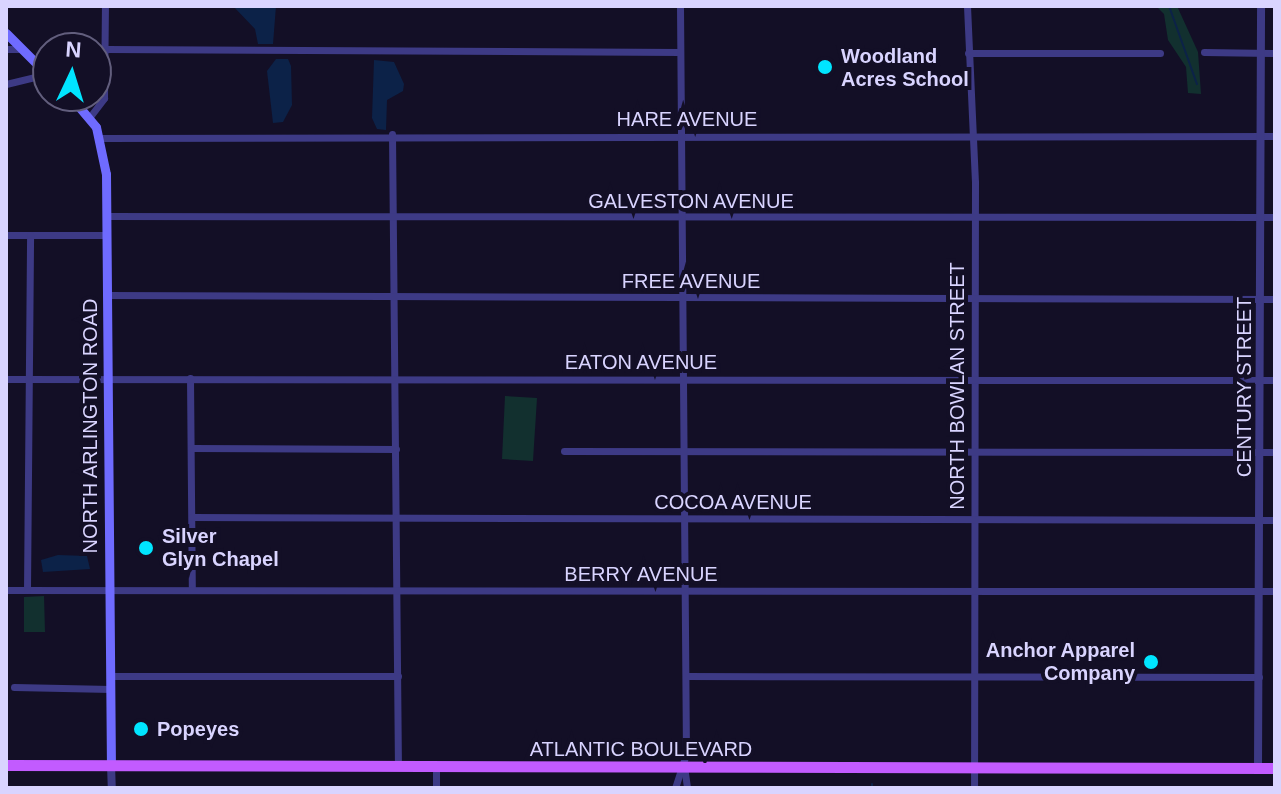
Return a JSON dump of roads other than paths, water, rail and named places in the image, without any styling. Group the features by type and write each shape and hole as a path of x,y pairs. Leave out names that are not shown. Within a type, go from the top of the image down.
{"main road":[{"path":"6,33 32,60"},
{"name":"NORTH ARLINGTON ROAD","path":"84,112 100,138 106,216 111,765"},
{"name":"ATLANTIC BOULEVARD","path":"6,765 683,764 1275,768"}],"street":[{"path":"105,6 106,32"},
{"path":"680,6 686,518 683,764 687,788"},
{"name":"NORTH BOWLAN STREET","path":"967,6 974,217 971,591 974,788"},
{"name":"CENTURY STREET","path":"1258,768 1261,6"},
{"path":"6,49 20,49"},
{"path":"112,49 680,52"},
{"path":"1204,52 1275,53"},
{"path":"968,53 1160,53"},
{"path":"6,84 32,78"},
{"path":"89,118 95,112"},
{"path":"392,134 398,766"},
{"name":"HARE AVENUE","path":"100,138 392,134 1275,136"},
{"name":"GALVESTON AVENUE","path":"106,216 1275,217"},
{"path":"6,235 106,235"},
{"path":"27,590 30,235"},
{"name":"FREE AVENUE","path":"107,295 1275,299"},
{"path":"190,378 192,589"},
{"name":"EATON AVENUE","path":"6,379 1275,380"},
{"path":"191,448 396,449"},
{"path":"564,451 1275,452"},
{"name":"COCOA AVENUE","path":"192,517 1275,520"},
{"name":"BERRY AVENUE","path":"6,590 1275,591"},
{"path":"111,676 398,676"},
{"path":"686,676 1259,677"},
{"path":"14,687 111,689"},
{"path":"675,788 683,764"},
{"path":"111,765 112,788"},
{"path":"436,766 436,788"}],"water":[{"path":"233,6 276,6 273,44 258,44 255,29"},
{"path":"276,59 288,59 291,66 292,105 283,122 273,123 267,71"},
{"path":"374,60 394,62 404,84 403,91 387,100 386,130 377,129 372,118"},
{"path":"58,555 87,556 90,569 43,572 41,560"}],"waterway":[{"path":"1169,6 1197,84"}],"place":[{"name":"Woodland Acres School","path":"825,67"},
{"name":"Silver Glyn Chapel","path":"146,548"},
{"name":"Anchor Apparel Company","path":"1151,662"},
{"name":"Popeyes","path":"141,729"}]}
